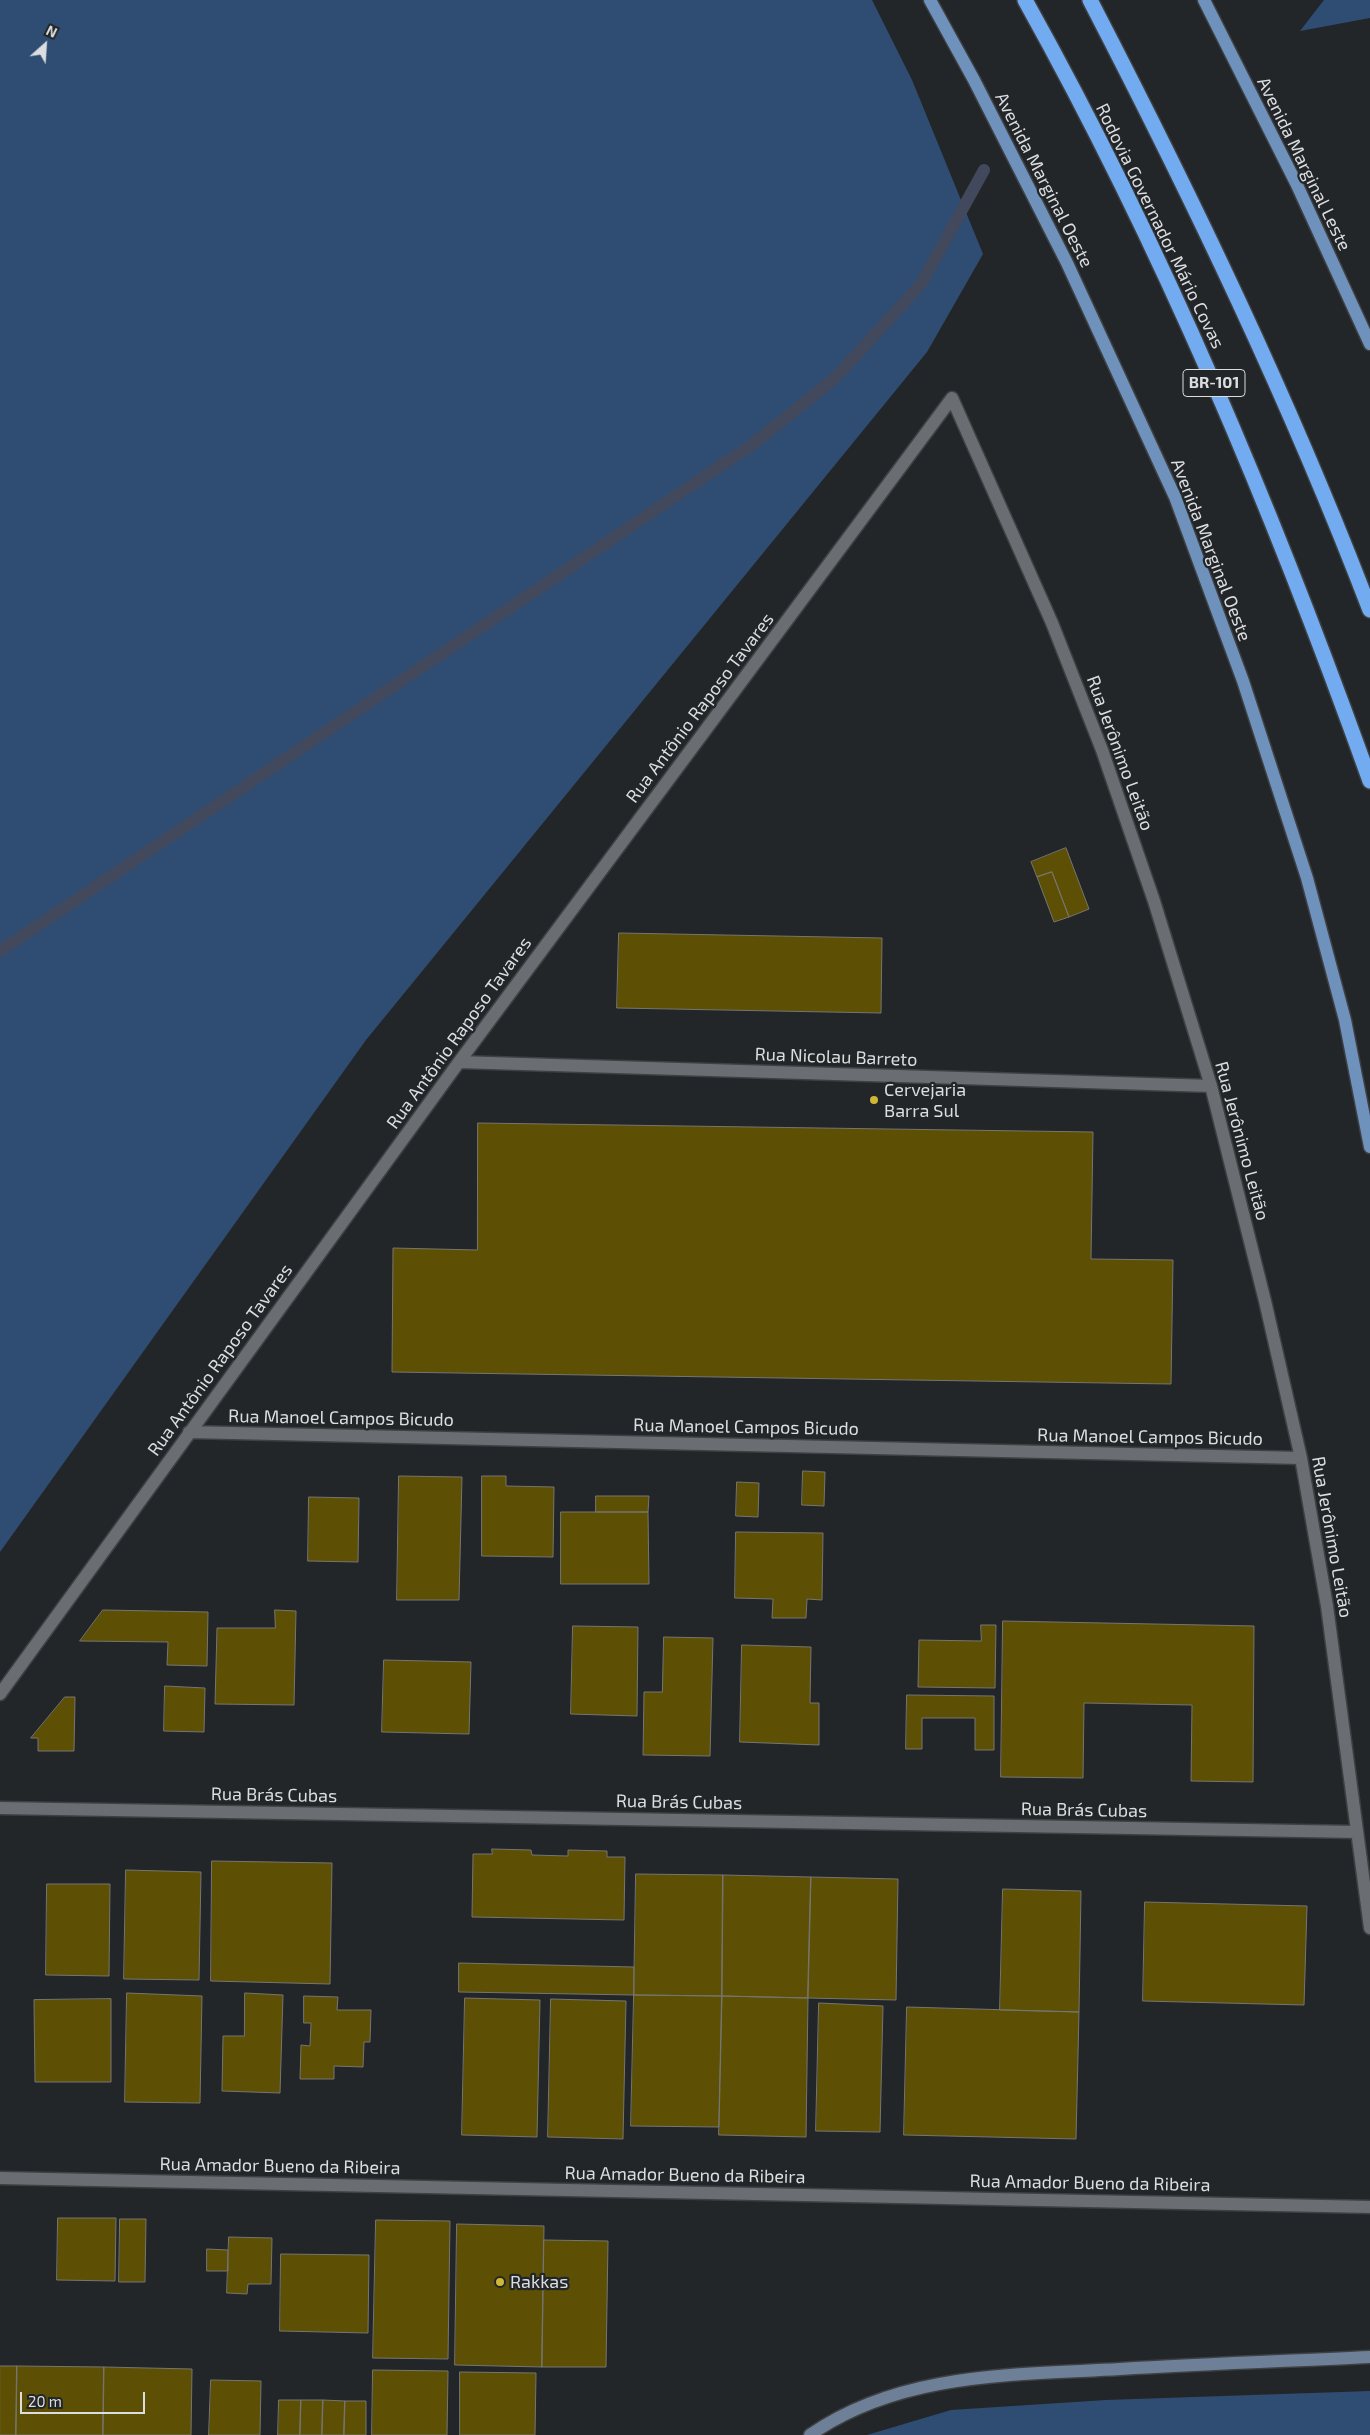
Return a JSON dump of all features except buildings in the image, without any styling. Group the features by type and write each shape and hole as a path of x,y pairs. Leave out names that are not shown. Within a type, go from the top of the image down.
{"highway":[{"name":"Rodovia Governador Mário Covas","path":"1025,0 1128,198 1205,363 1273,523 1370,781"},
{"name":"BR-101","path":"1090,0 1224,266 1272,372 1370,610"}],"main road":[{"name":"Avenida Marginal Oeste","path":"930,0 974,80 1067,262 1175,497 1244,682 1307,878 1345,1020 1370,1147"},
{"name":"Avenida Marginal Leste","path":"1204,0 1297,185 1370,344"},
{"path":"810,2435 828,2423 894,2393 977,2377 1370,2357"}],"street":[{"name":"Rua Antônio Raposo Tavares","path":"0,1694 459,1062 952,398"},
{"name":"Rua Jerônimo Leitão","path":"952,398 1052,623 1102,750 1154,901 1211,1086 1265,1301 1301,1458 1327,1606 1370,1928"},
{"name":"Rua Nicolau Barreto","path":"459,1062 1211,1086"},
{"name":"Rua Manoel Campos Bicudo","path":"189,1432 1301,1458"},
{"name":"Rua Brás Cubas","path":"0,1808 1357,1832"},
{"name":"Rua Amador Bueno da Ribeira","path":"0,2178 1370,2207"}],"shaded area":[{"path":"0,0 872,0 912,80 983,254 927,352 366,1040 0,1552"},
{"path":"1324,0 1370,0 1370,18 1300,31"},
{"path":"1370,2391 1370,2435 867,2435 951,2410 1106,2400"}],"waterway":[{"path":"0,951 753,444 836,377 921,284 984,170"}],"place":[{"name":"Cervejaria Barra Sul","path":"874,1100"},
{"name":"Rakkas","path":"500,2282"}]}
